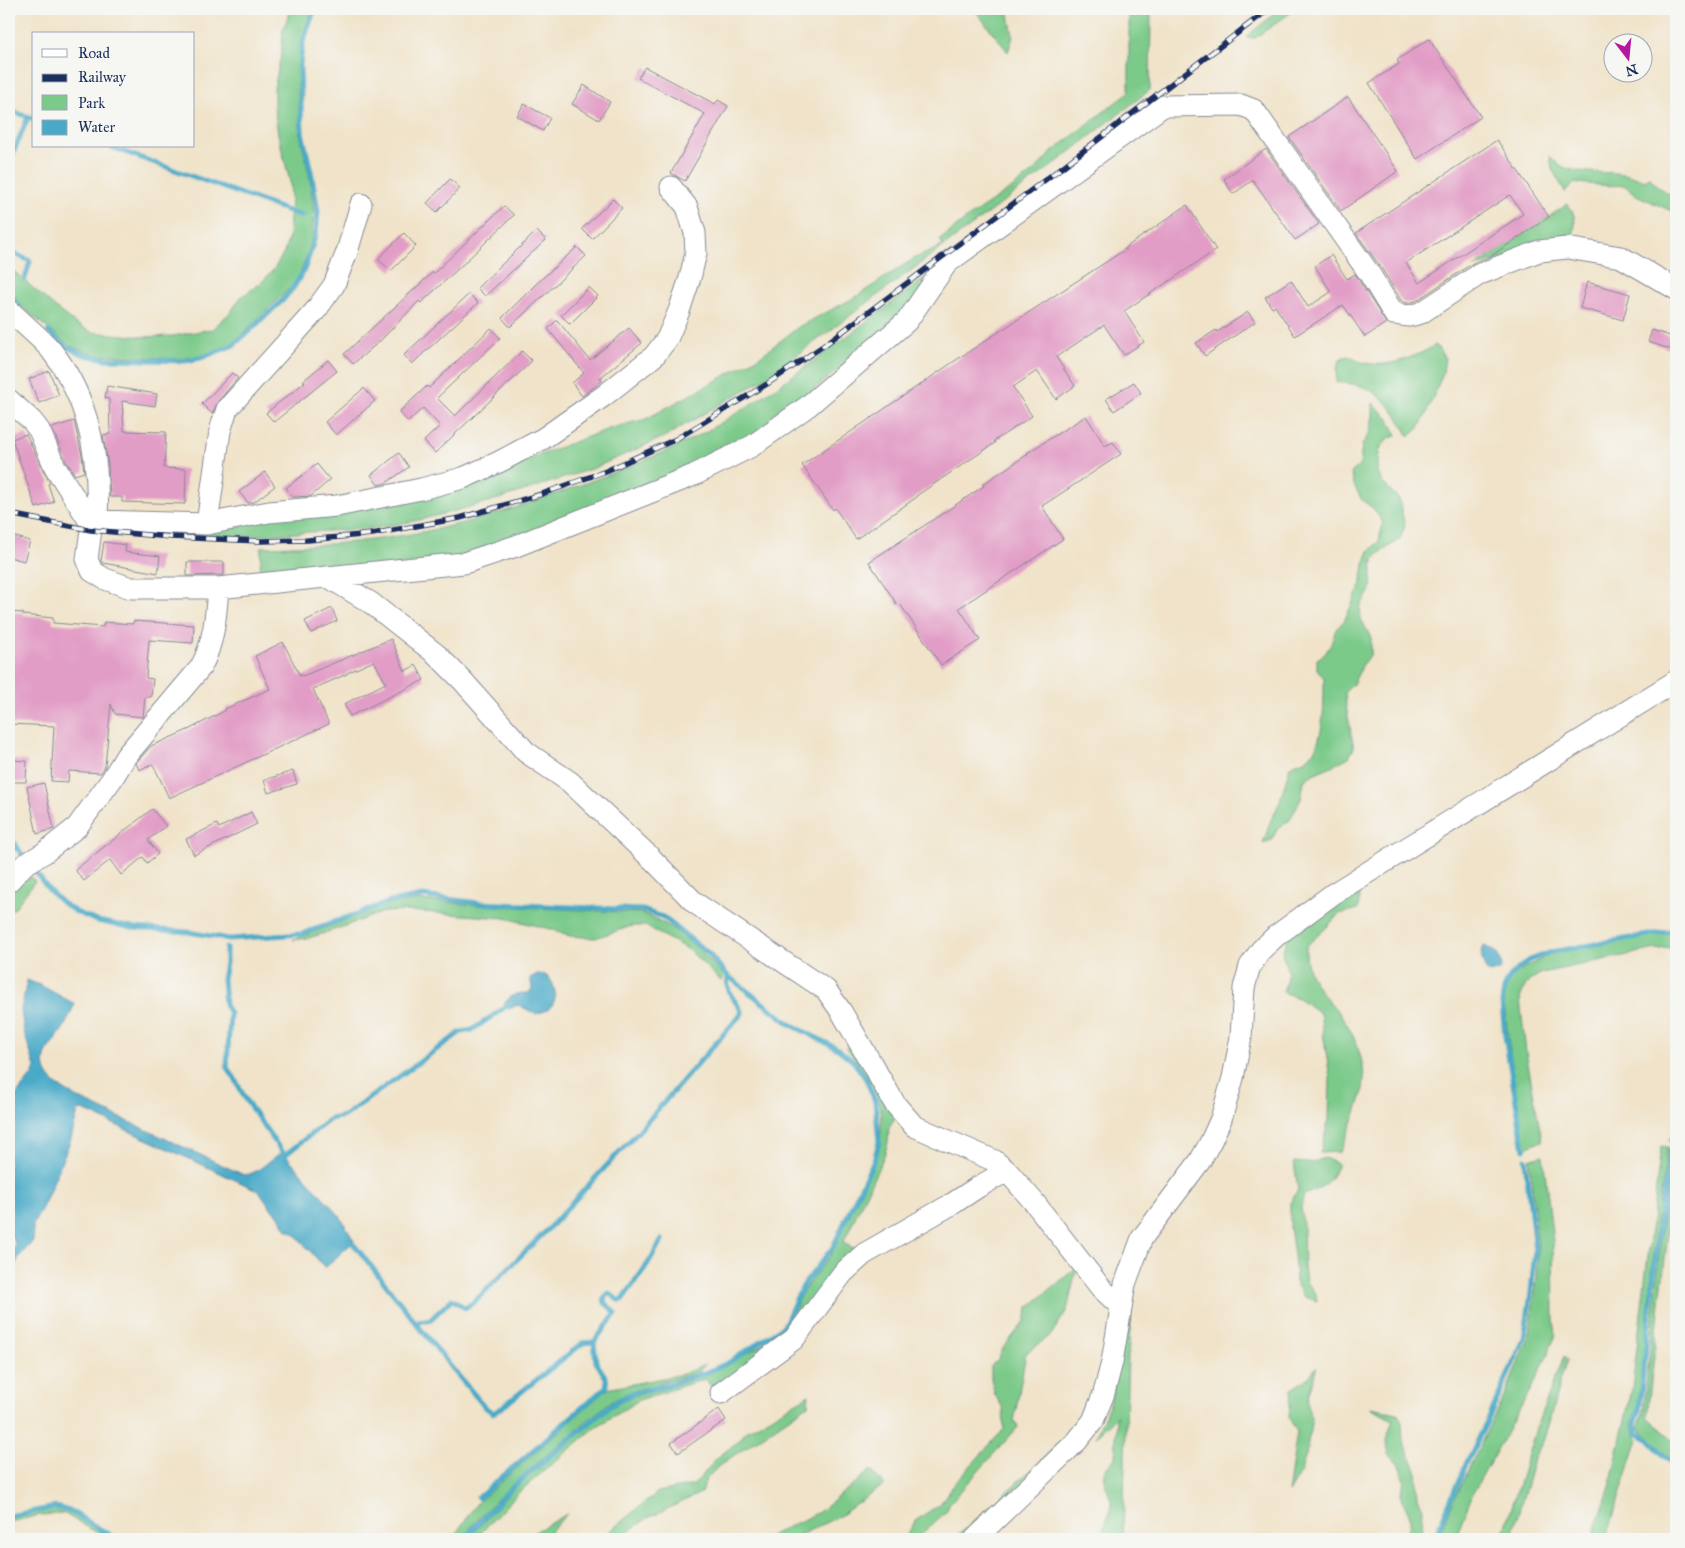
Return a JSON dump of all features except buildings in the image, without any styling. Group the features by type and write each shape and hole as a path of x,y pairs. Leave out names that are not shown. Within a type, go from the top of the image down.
{"street":[{"path":"9,310 50,349 62,366 76,393 91,432 96,456 98,485 95,523 87,559 92,571 105,579 131,588 218,588 464,563 516,546 694,475 752,446 808,406 907,321 947,263 1163,106 1241,105 1254,110 1369,273 1394,314 1409,316 1421,313 1489,269 1539,251 1567,248 1620,257 1676,289"},
{"path":"95,523 207,524 269,512 337,506 422,489 463,478 499,462 544,438 605,395 654,356 667,339 679,311 696,253 695,233 687,207 671,187"},
{"path":"207,524 220,431 227,410 316,310 334,286 347,252 361,204"},
{"path":"9,400 39,430 55,467 95,523"},
{"path":"330,578 371,603 436,654 463,681 526,752 570,782 652,859 695,903 826,990 841,1011 895,1104 914,1126 995,1161 1007,1171 1034,1202 1101,1288 1121,1307"},
{"path":"9,881 24,865 44,853 78,827 126,756 201,667 208,653 216,625 218,588"},
{"path":"975,1539 1077,1441 1093,1421 1104,1393 1112,1362 1125,1284 1142,1238 1200,1160 1211,1141 1220,1119 1233,1078 1241,1037 1244,988 1250,966 1261,950 1276,936 1334,894 1676,681"},
{"path":"721,1393 794,1340 843,1274 864,1254 952,1204 978,1186 1007,1171"}],"green space":[{"path":"291,9 312,9 301,42 298,89 300,134 310,179 314,212 311,244 300,274 292,286 228,347 201,356 181,359 95,355 69,346 23,308 9,290 9,267 58,310 76,324 91,332 144,337 173,336 212,329 230,313 241,297 261,283 274,269 284,253 289,237 290,182 278,134 274,106 274,88 281,55 283,30"},
{"path":"974,9 1008,9 1013,36 1008,52"},
{"path":"1129,9 1151,9 1150,90 1057,162 769,376 664,437 594,468 505,497 415,521 375,528 248,536 172,534 114,529 181,530 529,459 611,428 646,419 759,357 800,326 854,298 913,259 943,246 940,240 966,219 1034,171 1052,152 1129,92"},
{"path":"1280,9 1296,9 1255,38 1246,37"},
{"path":"1550,156 1565,168 1574,170 1623,174 1646,181 1649,176 1661,189 1676,197 1676,213 1636,195 1624,185 1606,186 1575,183 1565,192 1552,169"},
{"path":"1568,204 1575,221 1572,239 1474,267"},
{"path":"940,267 913,307 749,444 463,560 260,576 261,547 318,545 374,540 459,524 553,495 675,447 719,424 776,388"},
{"path":"1436,345 1445,358 1443,373 1425,417 1418,429 1409,437 1387,403 1375,393 1360,386 1336,382 1337,368 1341,358 1349,356 1370,364 1382,364 1405,359"},
{"path":"1373,403 1389,419 1397,436 1388,438 1380,449 1378,473 1382,482 1399,499 1405,526 1400,539 1377,555 1373,561 1371,589 1360,607 1361,619 1371,638 1371,654 1362,666 1353,684 1345,692 1354,748 1349,757 1313,774 1304,781 1301,799 1289,821 1277,829 1272,840 1263,843 1279,804 1290,766 1311,755 1319,739 1323,718 1324,678 1317,669 1317,659 1325,654 1336,629 1344,621 1361,585 1364,564 1369,551 1379,541 1383,523 1374,509 1362,500 1354,485 1351,473 1360,465 1362,445 1370,432"},
{"path":"27,874 35,881 14,909 9,910 9,889"},
{"path":"1352,893 1360,895 1358,909 1339,914 1306,946 1306,959 1313,979 1349,1027 1358,1049 1364,1072 1363,1087 1355,1116 1340,1152 1320,1153 1329,1119 1330,1078 1320,1013 1298,998 1283,992 1288,973 1282,953 1288,936"},
{"path":"420,900 476,905 642,913 666,925 687,939 724,975 722,982 689,950 645,926 632,926 595,938 570,936 554,930 505,918 408,911 383,912 309,938 293,940 388,904"},
{"path":"1676,932 1676,947 1651,950 1542,973 1530,980 1524,988 1520,999 1526,1053 1542,1141 1525,1148 1515,1091 1504,1003 1509,981 1517,972 1552,953"},
{"path":"846,1047 858,1047 896,1116 889,1127 888,1142 884,1156 843,1243 860,1251 804,1319 714,1390 705,1379 639,1400 596,1427 518,1493 475,1539 468,1539 512,1490 612,1407 632,1396 669,1387 710,1373 762,1345 786,1328 800,1296 831,1255 876,1160 878,1152 881,1116 878,1098 869,1078"},
{"path":"1661,1146 1668,1147 1656,1226 1645,1349 1637,1412 1632,1424 1638,1439 1606,1539 1592,1539 1609,1490 1632,1389"},
{"path":"1676,1146 1676,1179 1669,1223 1647,1417 1676,1442 1676,1465 1640,1430 1639,1425 1643,1413 1662,1226 1674,1147"},
{"path":"1543,1155 1553,1242 1554,1320 1556,1335 1537,1378 1473,1493 1455,1539 1437,1539 1455,1497 1507,1390 1528,1340 1537,1278 1538,1247 1529,1159"},
{"path":"1325,1158 1338,1164 1335,1171 1325,1184 1304,1195 1301,1207 1306,1282 1316,1294 1317,1301 1304,1297 1296,1284 1290,1227 1290,1203 1298,1190 1294,1162 1310,1163"},
{"path":"1077,1267 1067,1310 1051,1335 1026,1353 1014,1421 1018,1427 949,1504 947,1511 916,1539 905,1539 915,1521 940,1504 954,1484 1004,1429 1003,1408 995,1395 991,1379 991,1366 1025,1321 1028,1308"},
{"path":"1130,1300 1131,1321 1128,1353 1123,1539 1102,1539 1103,1529 1112,1506 1104,1481 1104,1473 1115,1458 1117,1416 1096,1437 1111,1400"},
{"path":"1564,1357 1567,1360 1547,1429 1532,1461 1511,1539 1502,1539 1538,1422"},
{"path":"706,1364 697,1373 630,1392 609,1403 506,1490 461,1539 452,1539 477,1503 607,1389 683,1374"},
{"path":"1317,1366 1307,1401 1312,1418 1306,1455 1301,1471 1288,1493 1297,1432 1289,1418 1291,1389 1306,1380"},
{"path":"1103,1372 1100,1387 1072,1436 964,1539 954,1539 1042,1460 1072,1429 1089,1402"},
{"path":"809,1395 808,1405 720,1465 706,1479 701,1493 648,1518 623,1535 625,1539 600,1539 658,1492 694,1485 717,1458 740,1440 746,1431"},
{"path":"1370,1408 1398,1413 1402,1422 1403,1441 1416,1469 1418,1497 1423,1509 1422,1528 1413,1539 1392,1539 1404,1537 1410,1524 1410,1516 1401,1495 1405,1481 1399,1465 1389,1454 1386,1440 1393,1420"},
{"path":"871,1470 884,1485 838,1517 791,1539 763,1539 819,1512"},
{"path":"55,1509 67,1511 113,1539 108,1539 63,1513 41,1515 9,1522 9,1517"},
{"path":"567,1514 543,1539 523,1539 524,1538"}],"water":[{"path":"1484,946 1492,950 1499,957 1502,968 1498,971 1488,973 1481,956"},
{"path":"537,974 545,975 553,984 555,996 550,1008 536,1014 518,1005 509,1009 503,1006 514,995 529,993 532,988 530,978"},
{"path":"27,980 75,1004 63,1029 47,1051 44,1060 48,1076 54,1082 84,1101 244,1175 255,1172 283,1152 340,1216 354,1241 325,1268 295,1234 287,1230 259,1191 83,1110 78,1111 71,1139 45,1202 33,1225 33,1241 19,1257 9,1278 9,1260 15,1244 13,1238 9,1236 9,1109 13,1099 33,1074 35,1067 24,1032 21,1010"}],"waterway":[{"path":"48,332 66,347 85,355 105,359 185,361 201,358 234,345 282,301 294,287 304,270 311,251 316,233 318,212 302,132 300,65 303,42 315,9"},
{"path":"9,110 32,118"},
{"path":"9,163 28,117"},
{"path":"114,148 302,216"},
{"path":"9,251 30,261 25,279"},
{"path":"9,294 19,307"},
{"path":"9,834 25,859"},
{"path":"9,853 16,847"},
{"path":"32,867 49,890 61,902 76,912 97,921 133,928 188,932 229,939 301,934 389,902 423,896 479,903 643,910 663,917 708,953 728,976 790,1024 838,1049 854,1062 866,1079 875,1101 879,1142 874,1160 833,1247 805,1283 784,1326 728,1363 668,1385 632,1393 611,1405 509,1490 464,1539"},
{"path":"1524,1149 1505,1036 1502,1003 1505,984 1515,971 1530,960 1551,952 1676,930"},
{"path":"226,948 223,979 225,1005 230,1013 227,1068 247,1102 285,1156"},
{"path":"417,1324 420,1321 429,1321 452,1299 465,1308 474,1302 549,1228 638,1132 742,1013 729,992 728,976"},
{"path":"280,1159 330,1119 344,1116 461,1032 472,1030 510,1004"},
{"path":"1671,1140 1676,1135"},
{"path":"1671,1149 1659,1227 1639,1411 1635,1424 1638,1433 1648,1439 1676,1468"},
{"path":"1434,1539 1466,1464 1524,1339 1535,1250 1525,1159"},
{"path":"348,1239 455,1372 485,1407 493,1413 583,1343 594,1342 596,1362 606,1378 607,1386 478,1498"},
{"path":"594,1342 616,1313 605,1303 604,1298 609,1293 618,1300 622,1300 662,1240"},
{"path":"9,1516 56,1507 72,1512 116,1539"}],"railway":[{"path":"9,514 91,530 171,537 260,541 308,540 372,534 460,518 542,494 606,471 676,439 767,384 823,346 1269,9"}]}
